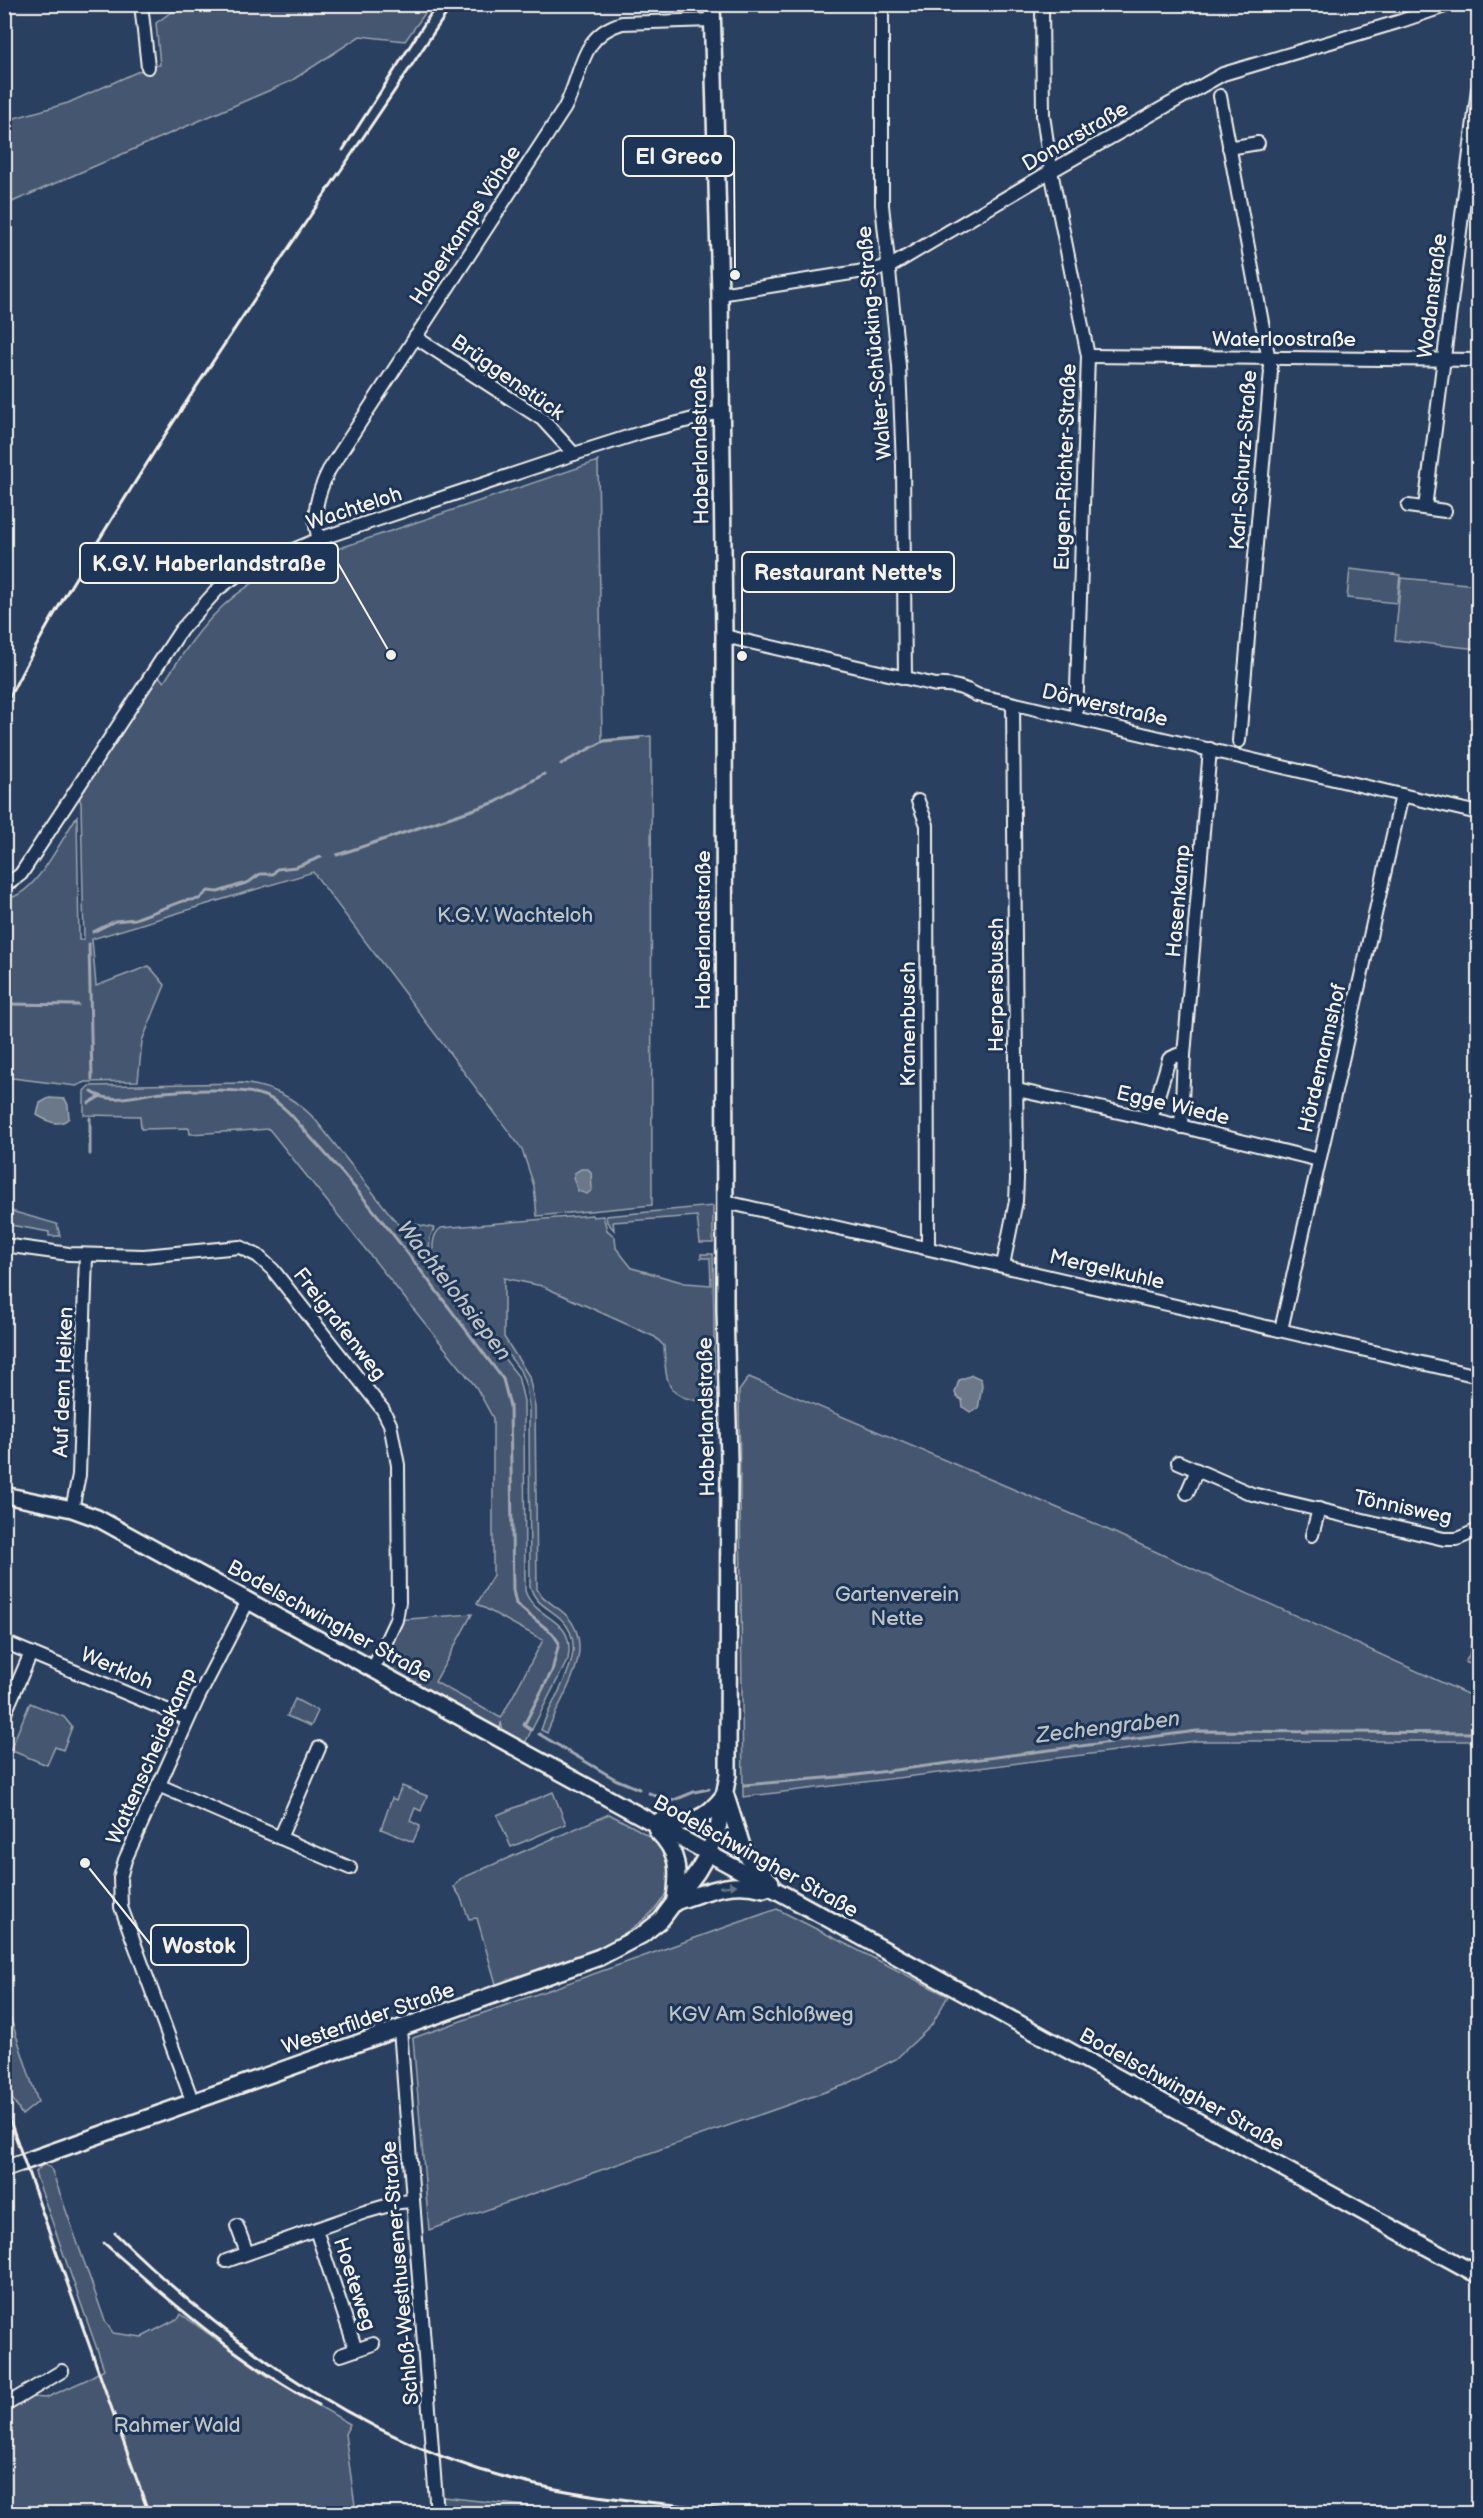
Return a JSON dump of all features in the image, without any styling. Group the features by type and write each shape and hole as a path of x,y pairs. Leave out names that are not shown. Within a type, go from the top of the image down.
{"street":[{"path":"141,4 148,67"},
{"name":"Haberlandstraße","path":"708,1853 722,1816 728,1776 729,1483 725,1299 724,636 720,294 712,4"},
{"name":"Walter-Schücking-Straße","path":"882,4 882,205 899,366 903,466 905,678"},
{"name":"Eugen-Richter-Straße","path":"1042,4 1043,115 1051,171 1088,357 1076,718"},
{"name":"Donarstraße","path":"720,294 889,267 1051,171 1223,74 1451,4"},
{"name":"Haberkamps Vöhde","path":"319,539 315,521 317,500 322,484 338,455 564,109 571,97 587,51 597,35 609,27 622,23 712,21"},
{"name":"Wodanstraße","path":"1425,508 1479,89"},
{"name":"Karl-Schurz-Straße","path":"1220,96 1271,371 1239,741"},
{"path":"1229,148 1258,143"},
{"name":"Brüggenstück","path":"415,337 542,419 574,454"},
{"name":"Waterloostraße","path":"1088,357 1479,360"},
{"name":"Wachteloh","path":"4,883 12,881 21,874 194,613 218,589 243,571 319,539 574,454 653,429 720,412"},
{"path":"1408,506 1445,510"},
{"name":"Dörwerstraße","path":"724,636 967,690 977,695 1014,704 1479,813"},
{"name":"Herpersbusch","path":"1004,1265 1016,1201 1014,704"},
{"name":"Hasenkamp","path":"1181,1126 1184,1055 1210,750"},
{"name":"Hördemannshof","path":"1281,1330 1402,795"},
{"name":"Kranenbusch","path":"918,801 927,825 928,1248"},
{"path":"1151,1119 1169,1059 1177,1055 1184,1055"},
{"name":"Egge Wiede","path":"1017,1090 1151,1119 1319,1160"},
{"name":"Mergelkuhle","path":"726,1202 1479,1376"},
{"name":"Freigrafenweg","path":"4,1245 86,1255 144,1256 240,1247 258,1256 273,1270 383,1410 395,1438 398,1465 399,1602 396,1620 373,1670"},
{"name":"Auf dem Heiken","path":"72,1509 79,1475 86,1255"},
{"name":"Tönnisweg","path":"1178,1462 1252,1494 1443,1539 1457,1539 1479,1530"},
{"path":"1187,1493 1197,1470"},
{"name":"Bodelschwingher Straße","path":"4,1495 72,1509 97,1518 1479,2275"},
{"path":"1312,1535 1318,1509"},
{"name":"Wattenscheidskamp","path":"193,2103 120,1907 120,1878 125,1860 188,1719 248,1601"},
{"name":"Werkloh","path":"4,1642 188,1719"},
{"path":"4,1715 31,1653"},
{"path":"280,1838 319,1748"},
{"path":"158,1785 350,1868"},
{"path":"644,1818 677,1824 686,1823 704,1815 718,1804 725,1794"},
{"path":"725,1794 743,1849 751,1862 783,1894"},
{"path":"644,1818 669,1843 674,1853 678,1872 675,1902 711,1888 727,1886 747,1885 783,1894"},
{"name":"Westerfilder Straße","path":"4,2169 600,1957 642,1935 661,1920 708,1853"},
{"name":"Schloß-Westhusener-Straße","path":"400,2029 437,2514"},
{"name":"Hoeteweg","path":"226,2261 391,2204 413,2201"},
{"path":"237,2226 247,2253"},
{"name":"Hoeteweg","path":"316,2230 356,2350"},
{"name":"Hoeteweg","path":"341,2355 373,2344"},
{"path":"4,2406 62,2372"}],"green space":[{"path":"194,5 431,5 405,41 360,36 291,81 5,205 4,121 68,103 148,67 160,65 156,23 170,13"},
{"name":"K.G.V. Wachteloh","path":"598,461 602,740 651,736 652,1205 537,1216 534,1186 522,1149 313,872 92,939 96,986 149,966 165,985 142,1041 138,1081 86,1082 76,1086 5,1077 5,899 16,896 27,889 37,878 77,816 79,940 84,940 81,803 77,790 154,671 164,682 211,618 238,593 275,570"},
{"path":"1350,569 1400,575 1397,603 1347,598"},
{"path":"1401,578 1478,585 1478,649 1395,640"},
{"path":"242,1083 263,1087 281,1094 298,1104 314,1118 518,1376 524,1401 525,1591 537,1609 561,1627 569,1645 568,1659 525,1743 503,1731 501,1722 499,1738 374,1670 396,1620 472,1614 435,1682 501,1718 543,1640 477,1604 493,1575 493,1418 476,1387 269,1129 190,1134 189,1128 141,1129 140,1116 84,1115 84,1091 89,1086"},
{"path":"713,1206 713,1243 700,1243 697,1216 613,1222 614,1230 607,1222 606,1216"},
{"path":"4,1209 57,1224 60,1236 49,1236 49,1232 5,1224"},
{"path":"592,1215 593,1217 603,1216 607,1230 615,1237 616,1248 632,1268 685,1283 711,1285 710,1258 701,1258 701,1254 713,1254 715,1403 687,1398 673,1390 666,1374 664,1346 655,1337 542,1286 504,1278 504,1337 529,1376 535,1406 537,1590 568,1617 576,1631 579,1645 578,1660 573,1675 547,1733 541,1730 567,1674 572,1659 573,1645 570,1631 561,1619 535,1597 530,1586 529,1407 526,1386 520,1370 435,1261 433,1243 435,1235 441,1228"},
{"path":"404,1223 434,1228 430,1238 429,1254"},
{"name":"Gartenverein Nette","path":"749,1377 1093,1523 1478,1699 1478,1741 1196,1741 743,1797 739,1391"},
{"path":"1478,1598 1478,1668 1465,1662 1469,1656"},
{"path":"295,1699 318,1711 311,1726 287,1716"},
{"path":"30,1703 64,1717 72,1727 63,1750 55,1747 47,1765 10,1750"},
{"path":"402,1786 427,1796 421,1811 415,1808 410,1821 420,1826 413,1842 381,1829 392,1798 396,1800"},
{"path":"553,1792 566,1824 511,1847 497,1815"},
{"path":"609,1814 642,1832 663,1850 670,1864 667,1892 653,1911 633,1928 608,1943 553,1967 509,1983 496,1984 477,1918 469,1919 454,1887 460,1879"},
{"name":"KGV Am Schloßweg","path":"777,1909 948,1996 931,2026 896,2059 845,2085 429,2230 413,2038"},
{"path":"4,1998 38,2102 22,2115 8,2091 5,2080"},
{"name":"Rahmer Wald","path":"43,2164 51,2168 105,2321 113,2333 142,2337 179,2318 181,2314 266,2375 350,2424 345,2434 356,2513 5,2514 5,2413 30,2397 46,2398 104,2369 35,2173"},
{"path":"443,2497 590,2513 445,2513"}],"shaded area":[{"path":"49,1098 65,1099 69,1118 57,1123 37,1115 40,1103"},
{"path":"581,1169 588,1169 591,1172 592,1190 587,1194 578,1191 573,1178 575,1173"},
{"path":"972,1375 981,1379 982,1386 978,1409 970,1412 963,1407 962,1400 955,1393 959,1380"}],"waterway":[{"name":"Wachtelohsiepen","path":"561,764 604,741 639,738"},
{"name":"Wachtelohsiepen","path":"337,855 496,802 544,774"},
{"name":"Wachtelohsiepen","path":"93,932 115,921 135,919 183,901 199,899 208,891 218,892 249,882 260,874 273,874 277,869 296,867 321,857"},
{"name":"Wachtelohsiepen","path":"89,944 92,1079"},
{"path":"4,1004 78,1005"},
{"name":"Wachtelohsiepen","path":"92,1092 108,1098 127,1098 173,1091 231,1090 267,1097 280,1105 363,1198 503,1379 510,1406 513,1590 516,1604 553,1634 559,1643 552,1671 524,1725 531,1730"},
{"path":"89,1103 99,1097"},
{"path":"90,1118 90,1154"},
{"name":"Zechengraben","path":"744,1785 849,1776 1197,1731 1478,1733"},
{"name":"Wachtelohsiepen","path":"539,1734 615,1779 639,1789"},
{"name":"Wachtelohsiepen","path":"667,1803 694,1792 709,1789"},
{"name":"Wachtelohsiepen","path":"649,1793 670,1802"}],"railway":[{"path":"343,150 437,4"},
{"path":"4,708 60,605 163,438 453,4"},
{"path":"4,2104 149,2514"},
{"path":"115,2233 202,2312 249,2348 297,2382 400,2439 455,2461 511,2479 542,2486 606,2497 766,2514"},
{"path":"104,2243 207,2330 261,2370 319,2405"}],"place":[{"name":"El Greco","path":"735,275"},
{"name":"K.G.V. Haberlandstraße","path":"391,655"},
{"name":"Restaurant Nette's","path":"742,656"},
{"name":"Wostok","path":"85,1863"}]}
